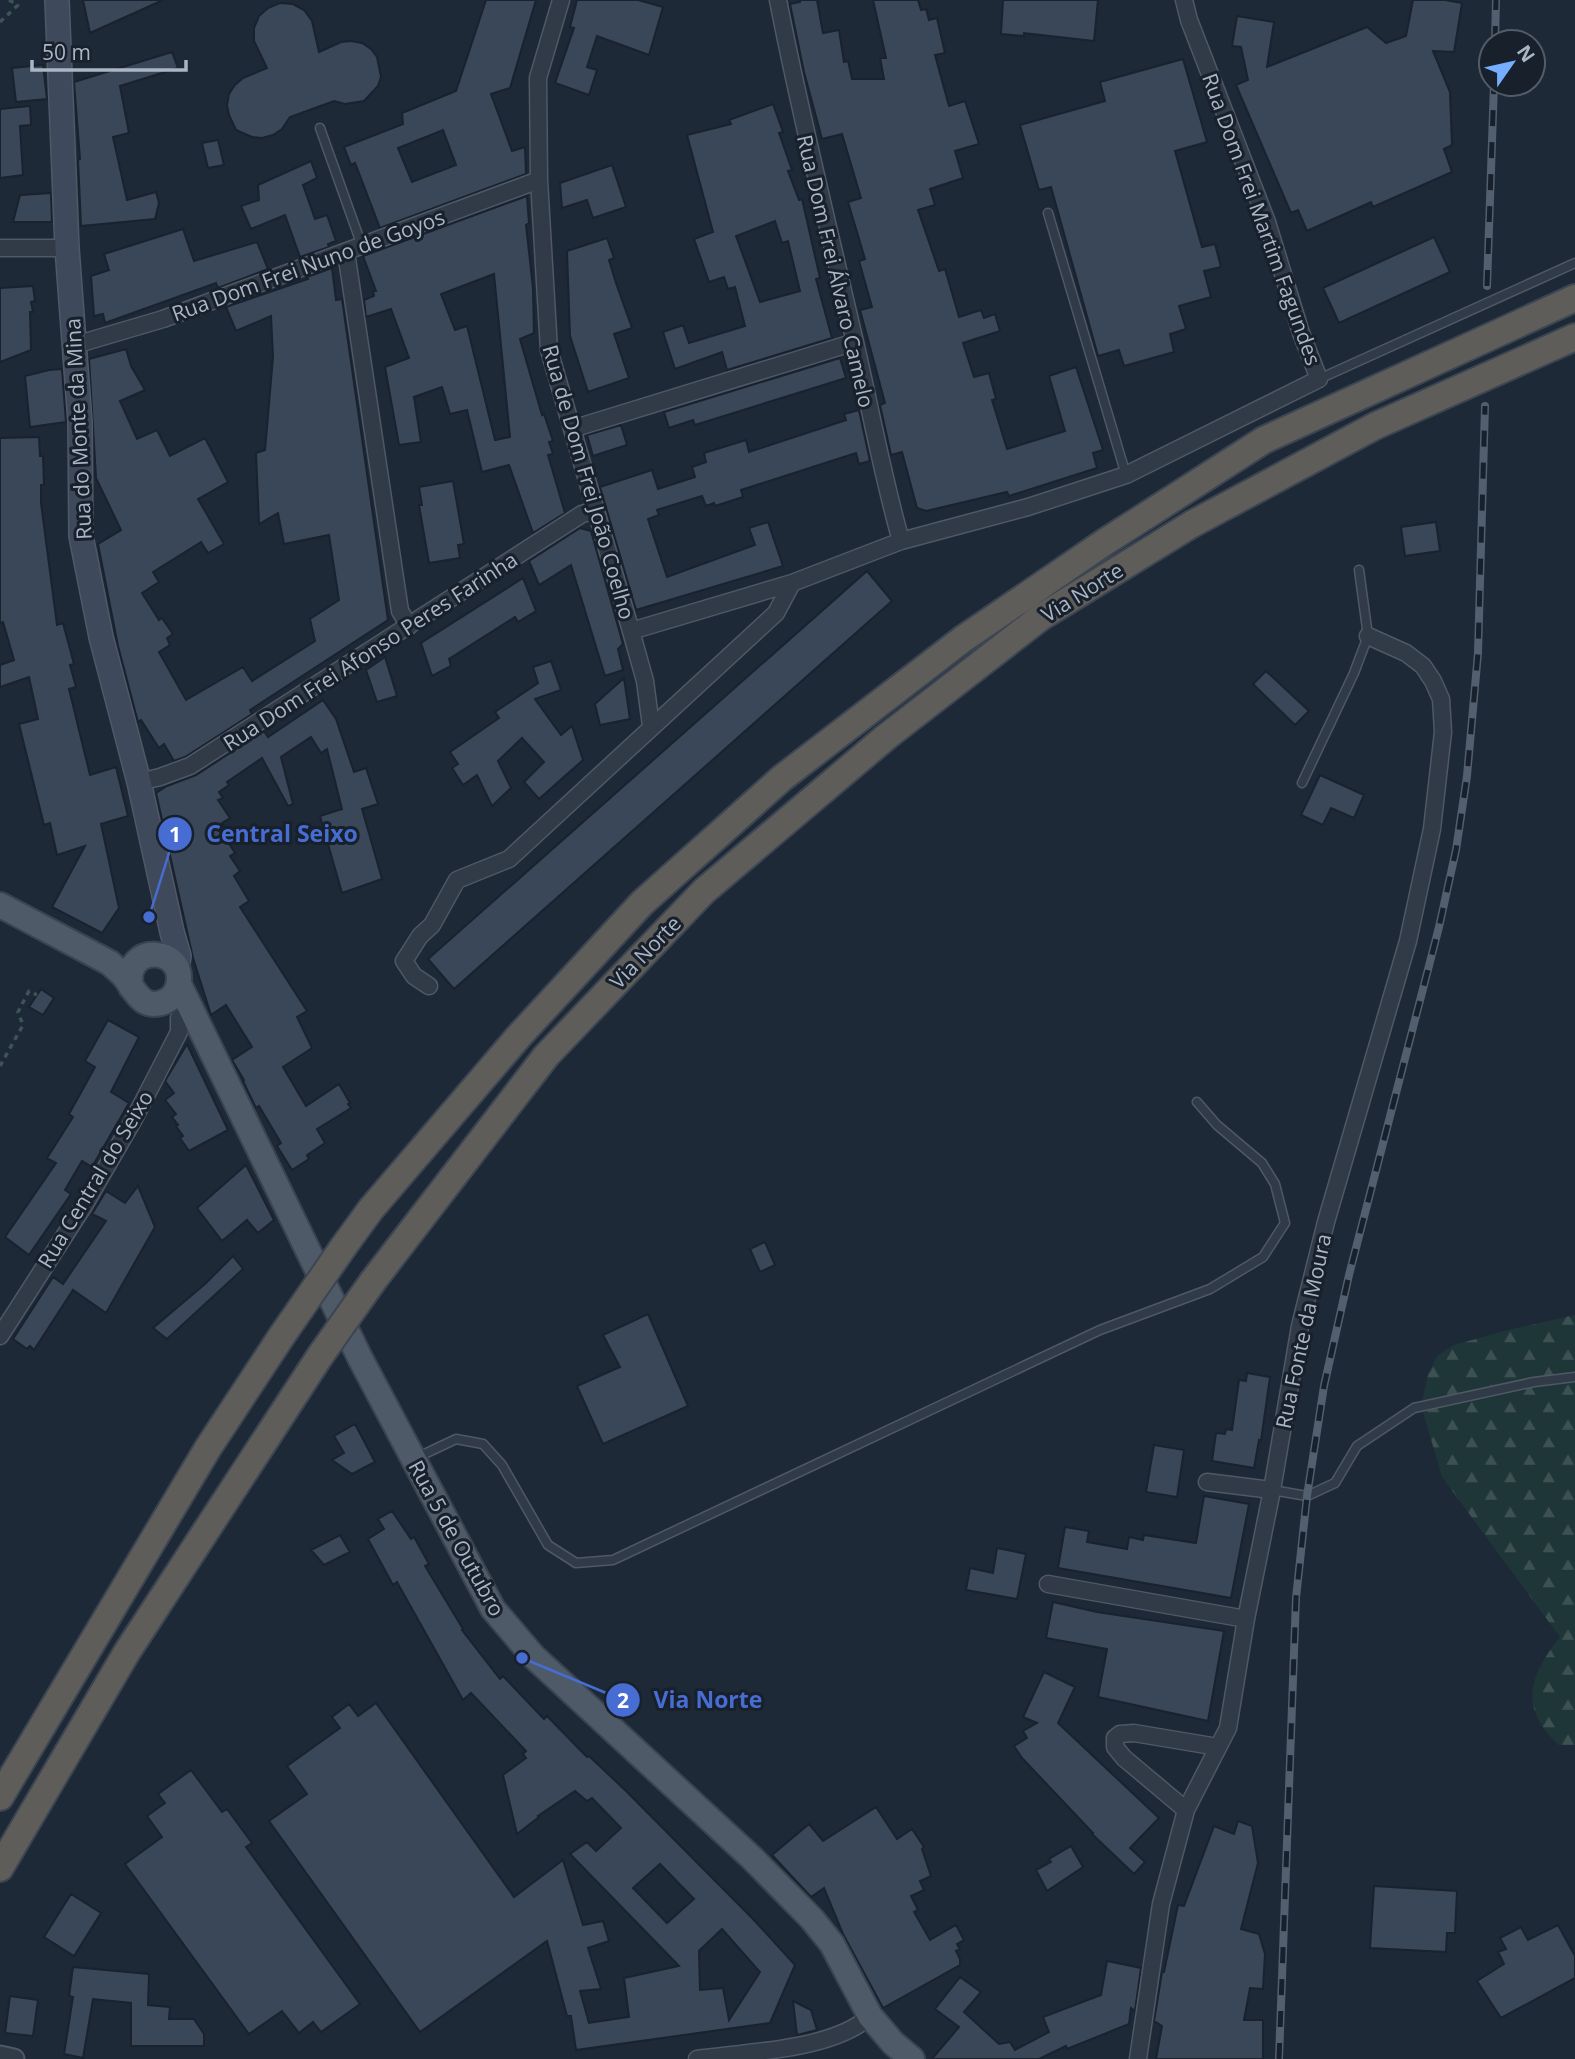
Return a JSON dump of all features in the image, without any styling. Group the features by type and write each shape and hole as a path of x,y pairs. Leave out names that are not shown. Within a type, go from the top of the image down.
{"highway":[{"name":"Via Norte","path":"0,1797 208,1448 344,1246 371,1209 519,1036 642,903 792,769 963,639 1105,542 1264,440 1575,298"},
{"name":"Via Norte","path":"0,1868 127,1652 320,1356 373,1281 546,1056 704,891 886,737 1041,617 1192,524 1375,426 1575,337"}],"main road":[{"name":"Rua do Monte da Mina","path":"57,0 67,248 80,422 81,536 101,637 139,782 178,956 180,1000"},
{"path":"0,905 110,963 123,975 135,994 146,1002 180,1000 165,956 145,956 127,963 110,963"},
{"path":"131,987 131,971 172,932"},
{"name":"Rua 5 de Outubro","path":"180,1000 360,1358 493,1609 511,1633 585,1705 752,1858 812,1919 832,1944 870,2016 893,2043 912,2059"}],"street":[{"name":"Rua de Dom Frei João Coelho","path":"561,0 538,78 539,180 549,350 631,631"},
{"name":"Rua Dom Frei Álvaro Camelo","path":"778,0 812,167 855,342 885,483 901,541"},
{"name":"Rua Dom Frei Martim Fagundes","path":"631,631 792,583 901,541 1028,507 1126,475 1319,379 1301,333 1267,222 1194,33 1184,0"},
{"name":"Rua Dom Frei Nuno de Goyos","path":"75,345 163,319 539,180"},
{"path":"0,248 67,248"},
{"path":"354,249 400,611 409,626"},
{"path":"572,429 855,342"},
{"name":"Rua Dom Frei Afonso Peres Farinha","path":"139,782 190,766 582,514 596,510"},
{"path":"429,986 414,976 404,961 420,936 432,925 457,880 509,859 776,613 792,583"},
{"path":"631,631 645,681 652,726"},
{"name":"Rua Fonte da Moura","path":"1138,2059 1161,1904 1186,1810 1228,1728 1300,1326 1326,1222 1410,928 1432,830 1443,732 1441,699 1423,666 1406,653 1368,636"},
{"name":"Rua Central do Seixo","path":"0,1336 85,1204 134,1119 178,1032 180,1000"},
{"path":"1207,1482 1272,1490"},
{"path":"1048,1584 1246,1619"},
{"path":"1186,1810 1124,1758 1115,1747 1115,1738 1120,1734 1134,1733 1218,1747"},
{"path":"697,2059 782,2053 824,2041 859,2026 870,2016"},
{"path":"0,2056 14,2059"}],"lane":[{"path":"320,128 354,249"},
{"path":"1048,213 1126,475"},
{"path":"1319,379 1575,263"},
{"path":"1302,783 1354,673 1368,636 1359,570"},
{"path":"413,1460 456,1439 483,1444 502,1465 548,1545 576,1563 613,1560 1100,1330 1210,1289 1263,1257 1285,1223 1275,1184 1262,1163 1217,1125 1196,1102"},
{"path":"1272,1490 1307,1496 1335,1483 1357,1446 1414,1408 1534,1382 1575,1377"}],"path":[{"path":"0,22 18,2 9,0"},
{"path":"0,1066 23,1025 18,1012 29,991 37,995"}],"green space":[{"path":"1575,1315 1575,1745 1559,1745 1538,1718 1532,1692 1541,1665 1560,1637 1442,1477 1423,1412 1423,1398 1428,1374 1437,1356 1454,1345"}],"building":[{"path":"83,0 163,0 90,33"},
{"path":"486,0 536,0 510,88 491,94 512,151 525,147 526,174 380,228 355,163 351,165 344,147 403,124 402,113 456,91","holes":["443,130 456,165 412,182 398,148"]},
{"path":"577,0 638,0 663,7 649,55 597,36 587,67 597,70 589,95 555,83 574,28 570,27"},
{"path":"800,0 817,0 823,33 839,30 844,62 848,61 852,79 884,79 880,58 886,58 873,0 918,0 921,10 926,9 929,20 937,18 945,53 935,55 949,106 965,101 979,144 955,151 963,178 930,189 935,205 918,210 939,271 945,269 959,317 981,310 984,318 995,314 1000,331 963,343 974,377 989,373 996,399 992,400 1007,449 1065,431 1049,376 1076,367 1103,450 1093,453 1097,468 1009,496 1007,492 926,511 917,508 902,452 891,455 880,405 885,403 860,310 872,307 859,261 865,259 848,202 861,198 842,134 822,139 790,4"},
{"path":"1003,0 1098,0 1094,41 1024,33 1024,36 1001,34"},
{"path":"1413,0 1462,3 1454,52 1433,51 1450,92 1452,145 1444,149 1452,172 1373,207 1371,202 1307,231 1298,210 1291,213 1236,85 1248,80 1241,47 1232,46 1237,16 1274,22 1267,67 1367,27 1386,43 1406,36"},
{"path":"280,3 293,4 304,10 312,21 319,52 341,42 351,41 362,43 371,49 377,57 381,77 378,86 364,101 345,104 334,101 290,117 282,129 273,135 252,137 236,130 227,105 229,94 243,78 267,68 254,41 254,28 259,16"},
{"path":"172,52 178,68 120,86 129,133 113,137 127,200 156,192 159,203 155,219 81,226 80,159 74,82"},
{"path":"1183,59 1207,142 1175,151 1202,247 1215,244 1221,267 1204,271 1211,297 1179,306 1186,329 1170,334 1174,352 1124,366 1119,350 1098,356 1051,187 1039,190 1020,125 1105,101 1100,82"},
{"path":"43,65 47,99 16,102 12,68"},
{"path":"773,104 783,132 779,133 792,170 788,171 799,200 802,199 820,278 816,279 832,338 727,370 722,352 675,369 663,332 683,325 689,343 745,326 735,287 728,289 724,277 709,282 694,239 713,232 687,135 731,124 729,120","holes":["775,221 782,243 788,241 800,291 760,302 736,236"]},
{"path":"30,106 31,125 20,126 23,175 0,178 0,109"},
{"path":"218,140 224,165 208,168 202,143"},
{"path":"311,161 317,178 303,185 315,219 327,215 336,241 328,244 329,247 300,257 285,215 251,229 241,206 259,200 258,185"},
{"path":"612,165 626,207 593,218 587,200 562,208 560,183"},
{"path":"51,193 52,222 13,222 20,195"},
{"path":"527,196 529,223 526,225 533,288 534,333 520,339 542,415 544,414 553,441 549,442 553,454 548,455 565,513 533,533 509,465 482,472 467,410 450,414 442,387 414,397 421,442 399,445 385,367 409,358 391,309 366,317 364,300 374,296 373,291 376,291 363,256","holes":["494,274 510,437 495,440 467,326 455,330 441,294"]},
{"path":"183,229 194,261 257,242 268,269 218,288 216,283 105,323 103,314 94,316 91,276 109,270 104,254"},
{"path":"1434,237 1450,272 1339,323 1323,288"},
{"path":"607,238 614,258 609,260 632,328 614,334 629,378 588,392 570,336 567,251"},
{"path":"332,268 336,300 342,299 388,620 250,710 252,714 185,757 174,761 164,744 159,748 141,720 138,722 118,646 98,544 121,530 96,478 89,359 126,349 131,366 145,390 120,401 137,439 157,430 170,456 205,438 228,482 198,499 224,544 208,553 201,542 153,572 159,582 142,593 159,620 162,618 173,634 167,638 170,645 159,652 186,700 243,667 252,681 315,641 310,619 339,600 329,535 284,544 278,513 259,524 256,453 265,450 273,357 271,316 236,331 226,307"},
{"path":"33,286 35,301 31,302 33,312 30,312 31,350 0,362 0,288"},
{"path":"840,358 846,378 695,425 693,420 669,428 664,412"},
{"path":"62,369 66,422 30,427 25,376"},
{"path":"859,410 870,461 859,464 856,453 741,490 743,497 715,506 714,503 706,506 702,496 657,510 659,515 648,519 667,577 755,545 749,528 768,522 783,566 636,610 600,487 652,470 658,489 695,477 692,467 706,462 704,453 746,440 749,452 846,420 844,414"},
{"path":"621,425 627,445 593,456 587,435"},
{"path":"39,437 44,485 41,485 41,503 57,625 63,623 74,664 70,665 76,687 69,689 90,775 116,767 128,816 101,824 119,908 102,933 52,907 85,846 57,855 50,823 44,825 19,724 38,719 29,677 0,687 0,665 14,660 3,622 0,623 0,438"},
{"path":"453,481 464,544 458,545 460,558 429,563 419,505 422,505 419,487"},
{"path":"1436,522 1440,551 1405,556 1401,527"},
{"path":"580,528 591,531 623,644 618,649 623,670 605,676 571,565 539,585 529,561"},
{"path":"867,571 892,601 454,989 428,959"},
{"path":"523,578 536,611 518,622 515,617 449,659 451,666 432,676 421,643"},
{"path":"385,657 397,696 377,702 366,670"},
{"path":"551,661 561,690 535,699 561,735 572,726 583,760 539,799 524,782 544,762 522,738 498,761 511,788 492,806 477,775 463,785 452,768 458,764 450,752 499,718 495,712 538,683 533,667"},
{"path":"1266,671 1309,711 1295,725 1253,684"},
{"path":"624,678 630,719 600,725 595,704"},
{"path":"323,700 336,719 354,772 366,768 378,804 362,809 382,879 342,893 320,816 342,809 327,749 321,753 311,737 281,757 293,804 288,806 262,758 227,782 229,785 219,792 223,798 218,800 230,818 222,823 225,828 221,831 235,853 230,856 240,871 234,876 249,901 240,907 307,1011 297,1017 312,1048 283,1067 306,1106 339,1084 351,1108 317,1129 325,1143 307,1155 309,1159 292,1170 277,1146 281,1143 259,1106 256,1108 232,1060 252,1047 226,1005 211,1015 193,958 156,793 196,775 264,731 268,737"},
{"path":"1320,775 1364,795 1354,818 1331,808 1323,825 1301,815"},
{"path":"41,989 54,998 43,1015 29,1007"},
{"path":"108,1020 139,1037 111,1092 129,1103 92,1167 82,1161 65,1190 71,1194 29,1255 5,1237 56,1163 47,1158 73,1117 69,1114 95,1067 85,1061"},
{"path":"187,1044 228,1130 189,1151 180,1138 183,1136 172,1117 176,1114 165,1100 174,1093 165,1081"},
{"path":"246,1165 274,1220 258,1233 247,1220 222,1241 197,1208"},
{"path":"138,1186 155,1227 106,1313 73,1290 34,1350 30,1346 27,1349 13,1339 53,1277 63,1284 106,1221 92,1214 106,1191 125,1203"},
{"path":"765,1242 775,1265 760,1272 750,1249"},
{"path":"233,1256 243,1269 167,1339 153,1328 205,1284"},
{"path":"648,1314 688,1406 603,1444 577,1386 620,1367 603,1335"},
{"path":"1247,1373 1270,1377 1261,1441 1259,1440 1254,1468 1212,1461 1216,1433 1225,1434 1226,1429 1232,1430 1239,1380 1246,1381"},
{"path":"355,1424 375,1462 352,1474 332,1460 344,1453 334,1436"},
{"path":"1154,1445 1184,1450 1177,1497 1146,1492"},
{"path":"1204,1496 1249,1504 1231,1598 1058,1568 1065,1527 1089,1531 1087,1542 1127,1549 1129,1537 1143,1540 1144,1535 1196,1543"},
{"path":"392,1511 411,1539 414,1537 429,1564 425,1566 462,1630 500,1679 503,1676 544,1719 547,1716 587,1757 625,1790 795,1965 770,2023 576,2050 571,2016 567,2016 547,1941 420,2032 269,1821 307,1794 287,1766 340,1728 332,1717 349,1704 358,1716 376,1703 514,1897 563,1860 583,1925 603,1921 609,1941 588,1948 601,1989 580,1991 589,2023 629,2017 624,1978 679,1966 570,1854 587,1842 596,1851 621,1828 592,1798 587,1801 575,1791 517,1834 503,1775 526,1758 523,1754 526,1751 471,1693 463,1700 397,1582 393,1585 368,1539 384,1529 378,1519","holes":["660,1864 694,1899 667,1923 633,1888","722,1929 760,1972 729,2020 723,1988 700,1990 699,1951"]},
{"path":"340,1535 350,1552 324,1565 311,1550"},
{"path":"997,1548 1026,1554 1017,1599 966,1590 970,1568 993,1573"},
{"path":"1053,1602 1097,1612 1224,1631 1208,1721 1098,1697 1107,1649 1046,1638"},
{"path":"1044,1672 1075,1687 1058,1723 1159,1818 1130,1848 1145,1862 1134,1874 1092,1834 1014,1746 1027,1738 1023,1731 1037,1723 1023,1717"},
{"path":"191,1770 222,1812 227,1809 252,1843 246,1847 360,2004 321,2032 313,2022 299,2033 282,2011 249,2034 125,1864 162,1837 147,1816 165,1803 158,1794"},
{"path":"876,1807 897,1839 912,1829 924,1847 922,1849 931,1876 920,1881 924,1890 911,1896 918,1910 914,1912 930,1940 956,1925 964,1940 957,1944 960,1949 956,1951 960,1965 883,2008 843,1934 824,1888 811,1897 772,1855 809,1824 823,1841"},
{"path":"1238,1821 1252,1826 1258,1863 1241,1929 1259,1934 1265,1954 1263,1989 1250,1988 1244,2020 1263,2020 1263,2059 1156,2059 1162,2026 1154,2021 1178,1905 1184,1906 1214,1826 1234,1834"},
{"path":"1071,1846 1083,1867 1047,1891 1036,1870"},
{"path":"1374,1886 1457,1891 1455,1933 1447,1933 1446,1952 1370,1948"},
{"path":"71,1894 101,1913 74,1956 44,1937"},
{"path":"1558,1925 1575,1956 1575,1978 1501,2018 1477,1981 1504,1964 1498,1952 1506,1949 1500,1938 1521,1927 1528,1940"},
{"path":"1107,1961 1141,1968 1135,2011 1131,2008 1129,2024 1067,2049 1066,2046 1039,2059 932,2059 959,2027 935,2009 960,1977 981,1992 964,2012 999,2044 1010,2042 1015,2050 1049,2032 1043,2017 1101,1995"},
{"path":"73,1967 149,1974 148,2005 170,2007 169,2019 194,2019 204,2034 204,2046 131,2046 131,2003 93,1999 83,2058 64,2054 73,1997 69,1996"},
{"path":"10,1996 38,2000 33,2036 5,2033"},
{"path":"793,2001 811,2010 817,2030 797,2035"}],"railway":[{"path":"1495,28 1496,0"},
{"path":"1487,286 1494,98"},
{"path":"1279,2059 1296,1598 1307,1496 1324,1386 1349,1275 1439,927 1456,850 1467,776 1478,653 1485,406"}],"place":[{"name":"Central Seixo","path":"149,917"},
{"name":"Via Norte","path":"522,1658"}]}
